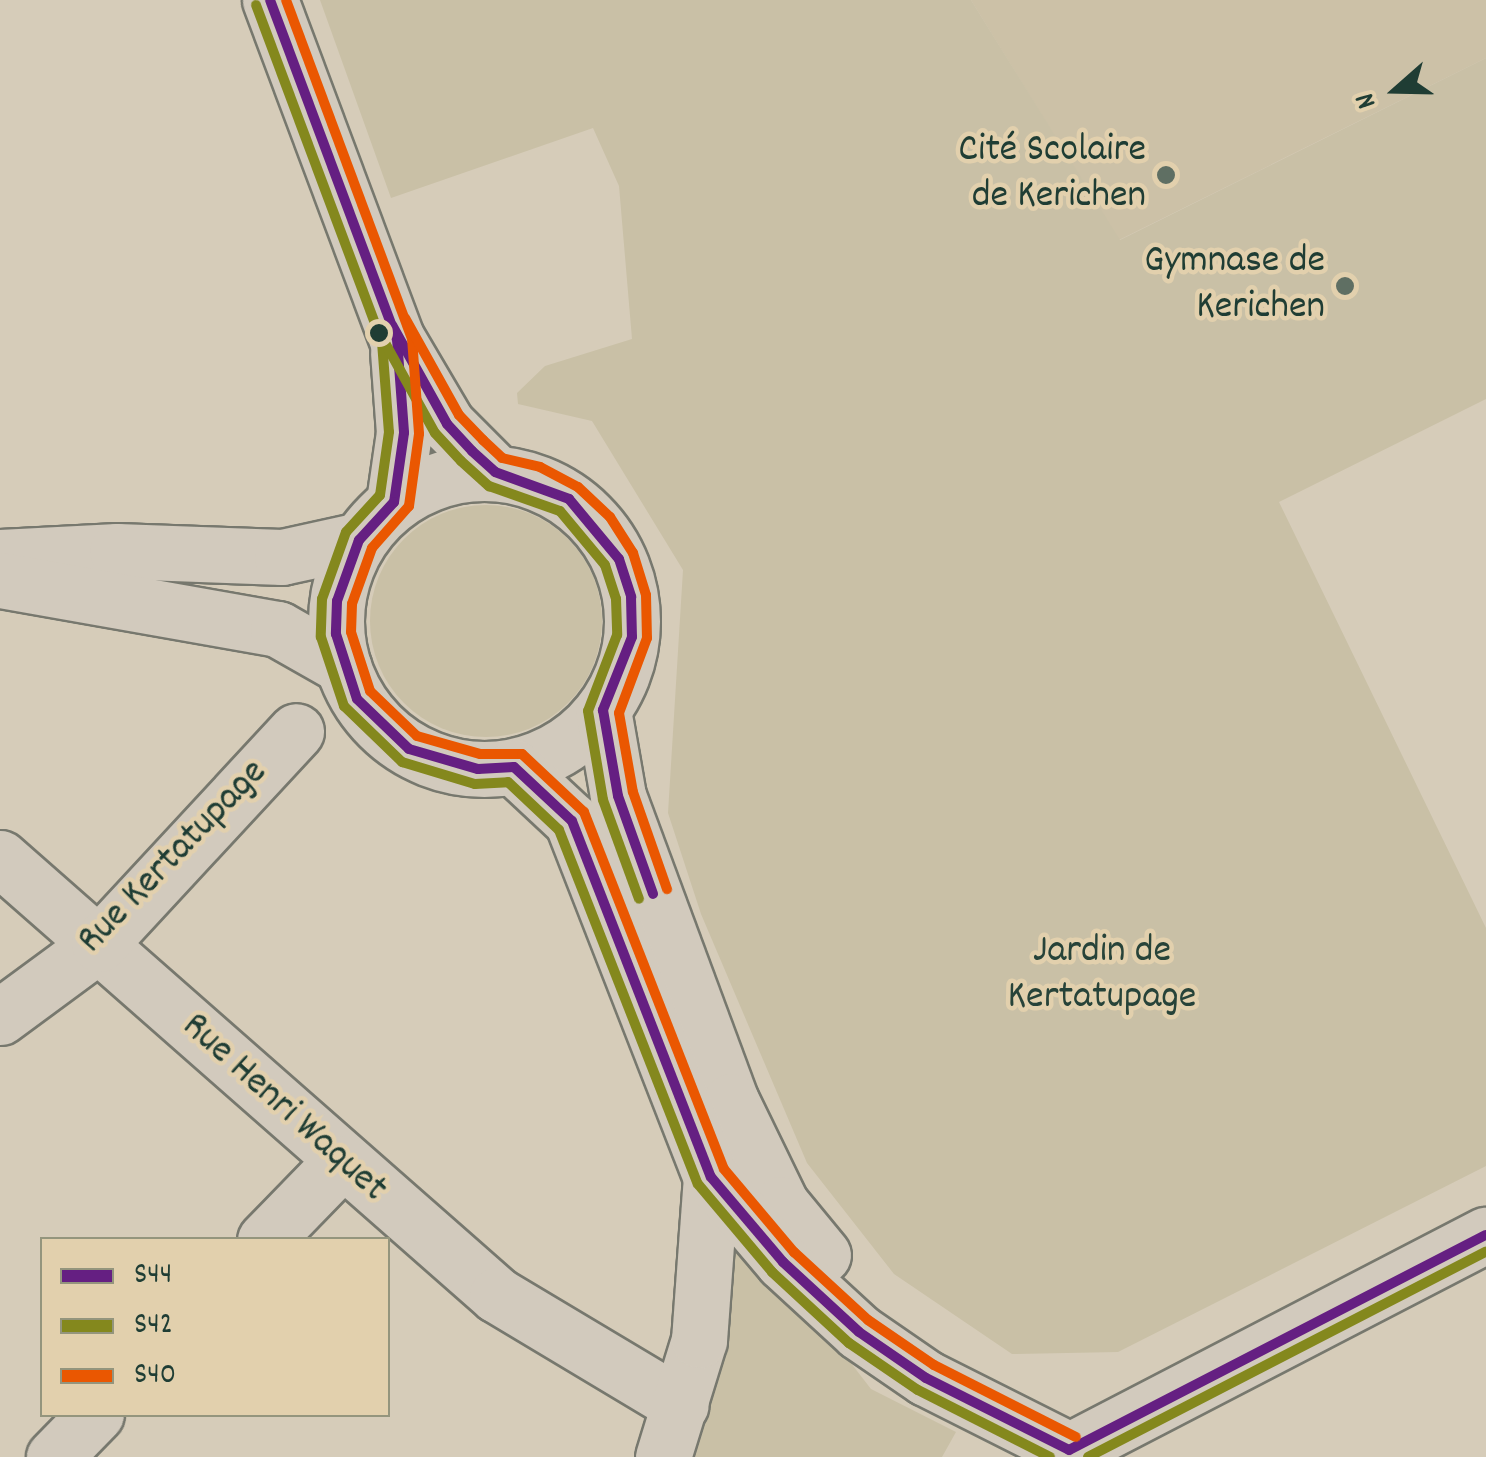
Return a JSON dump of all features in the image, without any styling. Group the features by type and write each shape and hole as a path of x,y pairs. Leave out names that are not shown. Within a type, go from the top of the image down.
{"main road":[{"path":"270,0 397,340 447,424 496,472"},
{"path":"0,557 117,551 282,557 376,521 442,478 496,472 534,480 569,499 598,526 619,559 631,597 632,637 622,676 603,710 578,736 514,767 478,770 409,749 358,699 342,666 336,602 376,521 404,433 397,340"},
{"path":"0,580 278,629 342,666"},
{"path":"603,710 618,796 640,857 731,1101 782,1204 866,1298 950,1362 1055,1426 1067,1455"},
{"name":"Rue Kertatupage","path":"0,1017 100,944 296,731"},
{"path":"514,767 572,821 710,1177 796,1274 859,1332 926,1378 1067,1455"},
{"name":"Rue Henri Waquet","path":"0,858 340,1163 498,1295 682,1406"},
{"path":"269,1237 340,1163"},
{"path":"663,1457 682,1406 702,1320 710,1177"},
{"path":"1067,1455 1486,1235"},
{"path":"54,1457 93,1417"}],"shaded area":[{"name":"Cité Scolaire de Kerichen","path":"971,0 1486,0 1486,58 1119,240"}],"green space":[{"name":"Jardin de Kertatupage","path":"320,0 971,0 1120,240 1486,58 1486,399 1279,502 1486,928 1486,1166 1118,1352 1012,1354 894,1274 807,1163 701,914 668,813 683,570 592,421 518,404 517,393 545,366 632,339 619,186 593,128 391,198"},
{"path":"486,505 530,514 568,539 593,577 602,621 593,665 568,703 530,728 486,737 442,728 404,703 379,665 370,621 379,577 404,539 442,514"},
{"path":"718,1218 799,1296 871,1389 956,1432 942,1457 689,1457"}],"transit line":[{"name":"S44","path":"270,0 397,339 404,433 394,502 359,540 337,601 336,634 357,699 409,749 478,769 514,767 572,821 711,1177 783,1262 859,1332 926,1378 1069,1450"},
{"name":"S40","path":"286,0 412,338 419,434 409,506 372,548 352,604 351,632 370,691 417,736 480,754 522,754 584,812 724,1169 794,1252 868,1320 934,1365 1076,1437"},
{"name":"S42","path":"256,5 382,342 389,432 380,495 346,532 322,599 321,637 344,706 402,762 475,784 508,782 559,830 698,1184 772,1272 849,1343 918,1390 1050,1457"},
{"name":"S40","path":"405,318 459,415 483,440 502,458 540,467 578,487 610,517 633,553 646,595 647,638 619,713 633,792 667,889"},
{"name":"S44","path":"392,325 447,424 472,451 495,472 569,499 619,559 631,597 632,637 603,710 618,796 653,894"},
{"name":"S42","path":"379,332 435,433 461,461 489,486 560,511 605,565 616,599 617,635 588,711 603,800 639,899"},
{"name":"S44","path":"1069,1450 1486,1235"},
{"name":"S42","path":"1088,1457 1486,1252"}],"place":[{"name":"Cité Scolaire de Kerichen","path":"1166,175"},
{"name":"Gymnase de Kerichen","path":"1345,286"}]}
